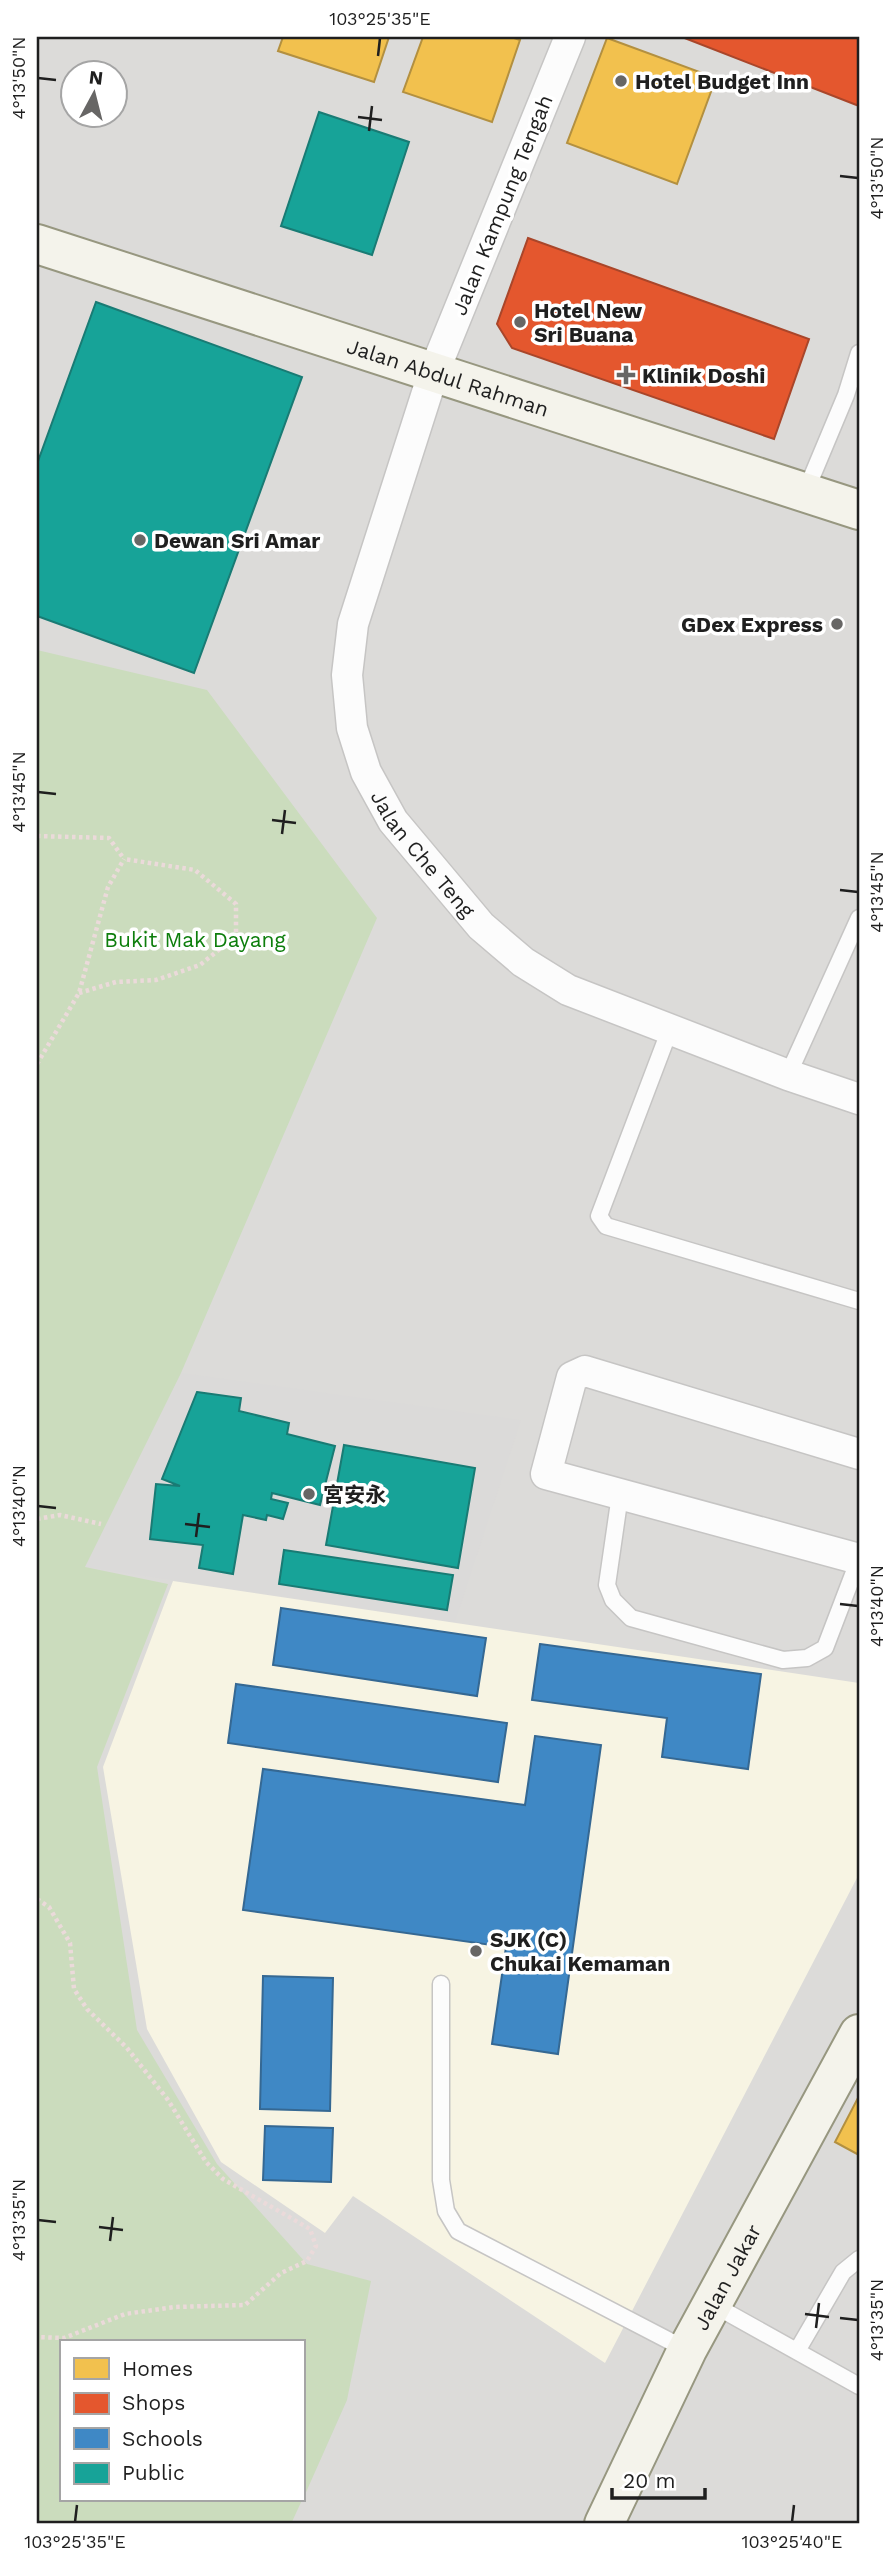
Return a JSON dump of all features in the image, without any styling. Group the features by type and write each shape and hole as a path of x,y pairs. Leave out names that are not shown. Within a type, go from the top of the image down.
{"street":[{"name":"Jalan Kampung Tengah","path":"433,374 570,37"},
{"name":"Jalan Abdul Rahman","path":"37,244 859,510"},
{"name":"Jalan Che Teng","path":"433,374 353,624 347,675 352,728 366,772 393,821 481,926 523,962 568,990 788,1075 859,1099"},
{"path":"859,1454 584,1371 572,1377 546,1474 859,1559"},
{"name":"Jalan Jakar","path":"604,2524 687,2350 859,2034"}],"lane":[{"path":"805,493 846,395 859,353"},
{"path":"788,1075 859,918"},
{"path":"670,1030 599,1216 606,1226 859,1301"},
{"path":"620,1495 607,1585 613,1600 631,1618 783,1660 807,1658 825,1648 859,1559"},
{"path":"441,1984 441,2180 446,2211 458,2231 687,2350"},
{"path":"797,2351 844,2272 859,2259"},
{"path":"712,2304 859,2386"}],"path":[{"path":"37,836 108,838 124,859 195,870 236,904 236,936 200,965 156,980 116,982 79,993"},
{"path":"37,1064 79,993 108,887 124,859"},
{"path":"37,1519 60,1516 101,1524"},
{"path":"37,1899 48,1907 70,1943 74,1989 87,2009 127,2048 168,2100 206,2162 223,2179 310,2229 316,2246 307,2261 281,2273 245,2305 174,2307 125,2314 64,2339 37,2337"}],"shaded area":[{"path":"37,37 859,37 859,2524 37,2524"},
{"name":"宮安永","path":"181,1373 521,1420 455,1622 85,1567"},
{"name":"SJK (C) Chukai Kemaman","path":"173,1581 859,1683 859,1874 605,2363 353,2196 325,2233 221,2162 147,2029 103,1767"}],"green space":[{"name":"Bukit Mak Dayang","path":"37,650 207,690 377,918 181,1373 85,1567 168,1584 97,1767 137,2030 217,2164 307,2264 371,2281 347,2400 304,2497 304,2340 60,2340 60,2502 301,2502 291,2524 37,2524"}],"building: Homes":[{"path":"283,37 389,37 374,82 278,51"},
{"path":"423,37 511,37 520,40 492,122 403,92"},
{"path":"607,38 716,78 677,184 567,143"},
{"path":"859,2096 859,2155 835,2142"}],"building: Shops":[{"path":"682,37 859,37 859,106"},
{"path":"528,238 809,339 774,439 512,348 497,324"}],"building: Schools":[{"path":"281,1608 486,1638 477,1696 273,1665"},
{"path":"540,1644 761,1674 748,1769 662,1757 667,1718 532,1700"},
{"path":"236,1684 507,1723 498,1782 228,1743"},
{"path":"535,1736 601,1745 558,2054 492,2044 506,1947 243,1910 263,1769 525,1805"},
{"path":"263,1976 333,1978 330,2111 260,2109"},
{"path":"265,2126 333,2128 331,2182 263,2180"}],"building: Public":[{"path":"319,112 409,142 372,255 281,226"},
{"name":"Dewan Sri Amar","path":"96,302 302,377 194,673 37,616 37,464"},
{"path":"197,1392 241,1398 239,1411 289,1423 287,1434 335,1446 320,1505 272,1493 271,1499 288,1503 283,1519 267,1515 266,1520 243,1515 233,1574 199,1568 203,1545 150,1539 156,1484 180,1486 162,1479"},
{"path":"344,1445 475,1468 458,1568 326,1545"},
{"path":"284,1550 453,1575 447,1610 279,1584"}],"place":[{"name":"Hotel Budget Inn","path":"621,81"},
{"name":"Hotel New Sri Buana","path":"520,322"},
{"name":"Klinik Doshi","path":"626,375"},
{"name":"Dewan Sri Amar","path":"140,540"},
{"name":"GDex Express","path":"837,624"},
{"name":"宮安永","path":"309,1494"},
{"name":"SJK (C) Chukai Kemaman","path":"476,1951"}]}
